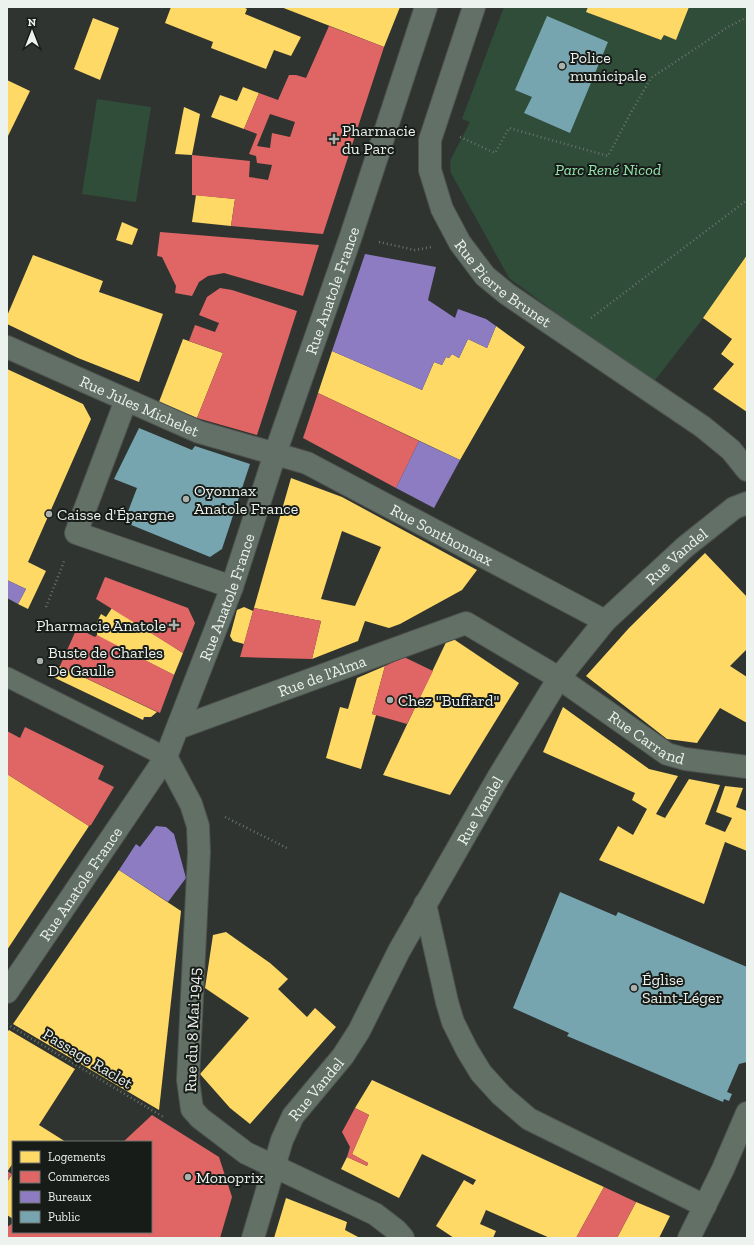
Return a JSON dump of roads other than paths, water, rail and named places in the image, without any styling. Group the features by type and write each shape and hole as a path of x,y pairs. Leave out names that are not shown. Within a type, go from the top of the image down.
{"main road":[{"name":"Rue Anatole France","path":"7,992 166,757 232,586 275,454 351,236 426,7"},
{"name":"Rue Pierre Brunet","path":"474,7 430,140 430,170 442,209 460,243 485,276 507,294 703,427 731,450 747,470"},
{"name":"Rue Jules Michelet","path":"7,347 199,432 275,454"},
{"name":"Rue Sonthonnax","path":"275,454 307,462 605,620"},
{"name":"Rue Vandel","path":"605,620 684,547 734,508 747,503"}],"street":[{"path":"126,400 76,533 232,586"},
{"name":"Rue Vandel","path":"253,1238 282,1140 293,1116 343,1056 360,1031 399,951 425,904 559,678 605,620"},
{"name":"Rue de l'Alma","path":"178,728 466,623"},
{"name":"Rue Carrand","path":"466,623 559,678 667,754 685,759 747,768"},
{"path":"7,677 166,757"},
{"name":"Rue du 8 Mai 1945","path":"166,757 191,804 198,826 199,852 188,1080 192,1109 200,1118 246,1153 375,1214 396,1230 403,1238"},
{"path":"425,904 447,1002 454,1022 467,1050 481,1073 501,1095 529,1119 705,1206"},
{"path":"689,1238 747,1113"}],"place":[{"name":"Police municipale","path":"562,66"},
{"name":"Pharmacie du Parc","path":"334,139"},
{"name":"Oyonnax Anatole France","path":"186,499"},
{"name":"Caisse d'Épargne","path":"49,514"},
{"name":"Pharmacie Anatole","path":"174,625"},
{"name":"Buste de Charles De Gaulle","path":"40,661"},
{"name":"Chez \"Buffard\"","path":"390,700"},
{"name":"Église Saint-Léger","path":"634,988"},
{"name":"Monoprix","path":"188,1177"}],"park label":[{"name":"Parc René Nicod","path":"608,169"}]}
